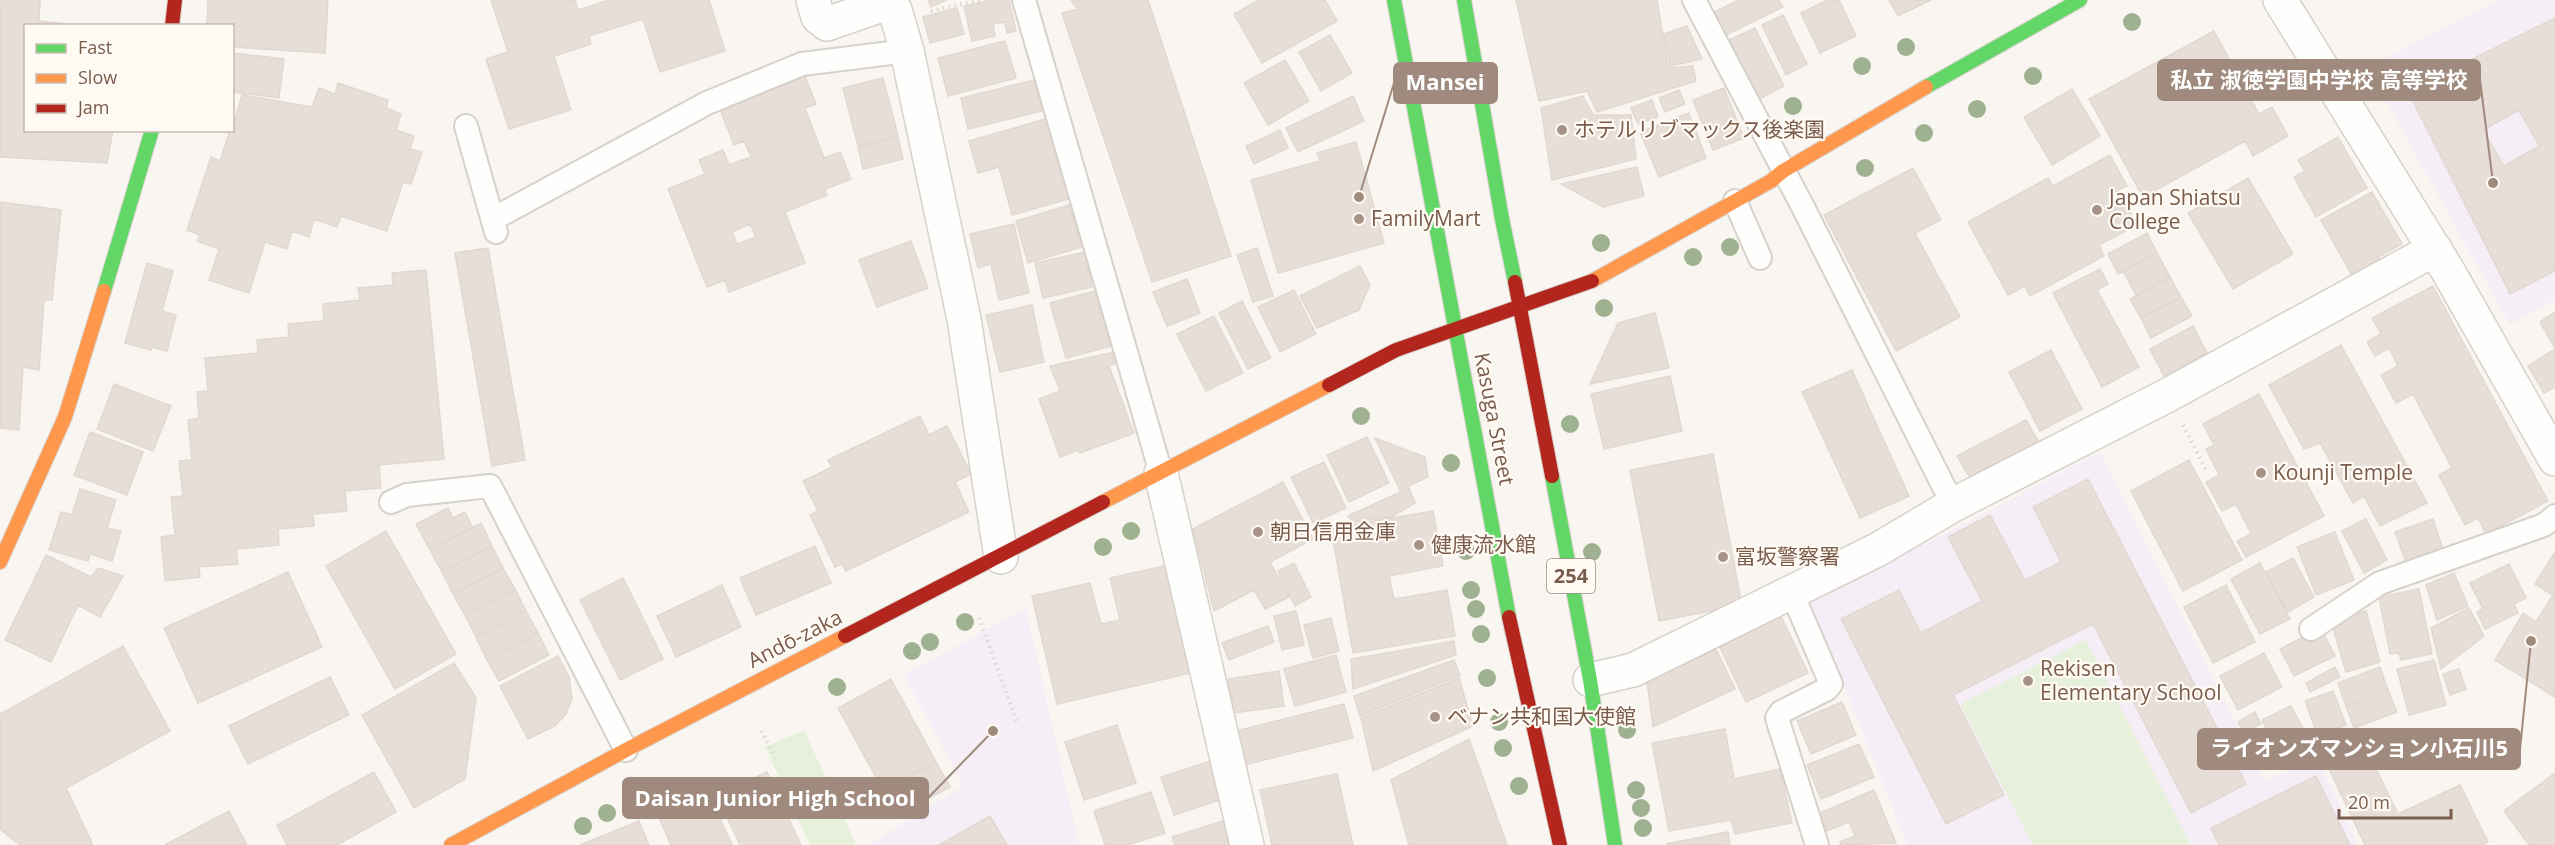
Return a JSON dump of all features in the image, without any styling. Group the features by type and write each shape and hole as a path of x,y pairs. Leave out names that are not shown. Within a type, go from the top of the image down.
{"main road":[{"path":"172,24 175,0"},
{"name":"Kasuga Street","path":"1394,0 1513,638 1560,845"},
{"name":"254","path":"1464,0 1502,219 1590,680 1615,845"},
{"name":"Andō-zaka","path":"451,845 626,750 1396,351 1521,309 1580,287 1617,269 1772,181 1783,171 1962,66 2080,0"},
{"path":"0,562 65,417 151,132"}],"street":[{"path":"813,0 818,17 827,24 882,5 895,10 907,51 964,319 1001,557"},
{"path":"2280,0 2435,249 2555,459"},
{"path":"1590,680 1633,670 1877,550 1953,505 2168,395 2435,249"},
{"path":"1161,473 1247,845"}],"lane":[{"path":"1024,0 1161,473"},
{"path":"1694,0 1953,505"},
{"path":"466,126 494,226 707,103 802,64 907,51"},
{"path":"1735,201 1760,258"},
{"path":"391,501 407,495 490,486 626,750"},
{"path":"2311,629 2380,583 2544,525 2555,516"},
{"path":"1792,593 1831,684 1827,689 1781,712 1777,718 1817,845"}],"path":[{"path":"897,19 980,0"},
{"path":"2168,395 2206,470"},
{"path":"979,618 1018,725"},
{"path":"760,730 776,758"}],"shaded area":[{"path":"2498,0 2555,0 2555,299 2510,325 2368,68"},
{"name":"Rekisen Elementary School","path":"2101,452 2264,781 2317,758 2358,845 1907,845 1811,603"},
{"path":"1026,608 1079,845 869,845 963,786 904,675"}],"green space":[{"path":"2086,640 2191,845 2033,845 1960,704"},
{"path":"804,730 856,844 854,845 810,845 765,747"}],"building":[{"path":"0,0 40,0 39,21 68,24 24,24 24,132 113,132 107,163 0,157"},
{"path":"208,0 328,0 325,53 234,47 234,24 207,24"},
{"path":"491,0 575,0 578,10 609,0 709,0 725,51 660,72 643,19 589,36 591,44 554,56 571,110 509,129 486,59 508,52"},
{"path":"928,0 946,0 931,7"},
{"path":"991,0 1009,0 1016,31 1007,33 1005,22 993,24 995,36 972,41 964,6"},
{"path":"1071,0 1148,0 1231,256 1152,282 1062,13 1077,9"},
{"path":"1259,0 1325,0 1337,21 1262,63 1234,14"},
{"path":"1516,0 1657,0 1668,68 1693,66 1696,81 1597,112 1587,91 1539,101"},
{"path":"1739,0 1779,0 1783,7 1726,35 1714,12"},
{"path":"1827,0 1839,0 1856,36 1820,53 1801,13"},
{"path":"1889,0 1931,0 1898,16"},
{"path":"957,8 964,34 930,43 923,17"},
{"path":"1783,15 1807,64 1786,75 1762,25"},
{"path":"2555,18 2555,271 2510,294 2408,91","holes":["2519,110 2539,146 2504,166 2483,130"]},
{"path":"1687,26 1702,59 1670,66 1664,34"},
{"path":"1755,28 1784,86 1759,99 1729,40"},
{"path":"2214,31 2259,114 2272,107 2288,136 2253,156 2245,141 2143,197 2089,99"},
{"path":"1330,35 1352,73 1321,91 1299,52"},
{"path":"1005,41 1016,78 948,96 938,58"},
{"path":"234,53 284,59 279,98 234,92"},
{"path":"1285,60 1309,101 1268,125 1244,83"},
{"path":"803,71 816,104 805,108 824,158 840,152 851,179 825,189 827,195 785,212 805,263 729,292 725,280 707,287 668,189 705,174 699,160 723,150 729,165 751,157 744,141 734,145 718,104","holes":["750,224 756,237 737,244 732,232"]},
{"path":"883,78 898,136 858,146 843,88"},
{"path":"1034,80 1042,111 968,129 961,98"},
{"path":"338,83 388,100 386,108 401,114 396,130 414,136 410,149 422,152 411,184 403,182 387,231 341,216 337,227 314,219 309,237 292,231 287,249 265,242 249,293 209,280 219,249 197,241 200,235 187,230 211,157 220,161 229,132 234,132 234,123 242,95 312,107 319,88 335,94"},
{"path":"1724,88 1744,138 1713,150 1693,100"},
{"path":"2072,89 2100,136 2052,165 2024,117"},
{"path":"1679,90 1685,104 1665,112 1659,98"},
{"path":"1353,96 1364,121 1298,152 1286,128"},
{"path":"1583,96 1593,115 1631,115 1636,159 1552,180 1541,108"},
{"path":"1652,100 1658,117 1638,124 1631,108"},
{"path":"1689,113 1706,158 1659,177 1640,132"},
{"path":"1049,118 1072,198 1012,215 999,167 978,173 969,141"},
{"path":"1280,130 1288,148 1254,164 1246,146"},
{"path":"898,137 903,159 863,169 858,147"},
{"path":"2338,137 2367,188 2316,217 2294,177 2305,171 2298,160"},
{"path":"1356,142 1384,243 1278,273 1251,180 1320,161 1317,153"},
{"path":"2110,155 2127,186 2118,190 2137,225 2099,245 2104,256 2030,296 2025,286 2008,295 1968,222 2048,178 2053,186"},
{"path":"1637,167 1644,196 1603,207 1561,184"},
{"path":"1913,168 1941,220 1915,233 1960,317 1896,351 1824,215"},
{"path":"2248,178 2293,254 2233,289 2188,213"},
{"path":"2372,192 2402,244 2378,257 2381,263 2354,279 2321,220"},
{"path":"0,202 61,210 52,300 44,300 39,370 23,367 19,430 0,428"},
{"path":"1069,205 1082,247 1028,263 1016,221"},
{"path":"1014,224 1029,293 999,300 991,264 978,268 970,234"},
{"path":"2147,233 2157,253 2118,274 2108,254"},
{"path":"911,241 928,288 877,307 859,260"},
{"path":"488,248 525,460 492,466 455,253"},
{"path":"1257,248 1273,296 1253,302 1237,255"},
{"path":"1085,252 1092,287 1043,298 1035,263"},
{"path":"2157,253 2170,277 2136,295 2123,271"},
{"path":"147,263 173,271 162,311 176,315 167,351 152,347 151,350 125,343"},
{"path":"1360,266 1370,285 1359,310 1317,328 1300,296"},
{"path":"2100,269 2108,284 2097,290 2139,367 2102,387 2053,293"},
{"path":"426,270 444,459 379,465 381,488 345,491 347,511 313,514 314,526 278,529 279,545 236,549 238,564 199,567 200,577 165,581 161,537 175,535 171,497 183,496 179,461 192,460 188,420 199,418 197,392 208,391 205,358 258,353 257,340 289,337 288,324 324,321 323,304 360,300 358,288 393,285 392,273"},
{"path":"2170,277 2181,297 2141,318 2130,299"},
{"path":"1187,279 1200,313 1167,326 1153,292"},
{"path":"2433,286 2548,501 2486,534 2478,518 2465,525 2439,475 2452,468 2413,394 2396,403 2381,375 2398,366 2389,348 2375,356 2367,342 2381,334 2372,318"},
{"path":"1294,290 1316,334 1280,352 1258,307"},
{"path":"1095,291 1111,346 1066,358 1050,303"},
{"path":"2181,297 2192,316 2151,338 2141,318"},
{"path":"1242,301 1271,358 1248,369 1219,313"},
{"path":"1032,305 1044,362 1000,372 986,315"},
{"path":"2555,312 2555,348 2540,322"},
{"path":"1655,313 1669,368 1590,384 1618,323"},
{"path":"1214,316 1243,373 1206,391 1177,334"},
{"path":"2193,326 2207,353 2164,376 2150,349"},
{"path":"2341,345 2427,503 2380,526 2364,496 2353,503 2320,443 2304,449 2269,385"},
{"path":"2555,349 2555,387 2544,393 2528,366"},
{"path":"2051,350 2082,409 2040,431 2009,372"},
{"path":"1114,352 1119,362 1109,366 1134,433 1080,453 1079,450 1060,457 1039,399 1060,391 1050,366"},
{"path":"1852,370 1909,496 1860,518 1802,392"},
{"path":"1670,376 1682,431 1604,449 1591,394"},
{"path":"114,384 171,406 153,451 97,429"},
{"path":"2259,394 2324,516 2246,557 2237,541 2251,534 2236,504 2222,511 2206,482 2219,475 2206,449 2214,445 2203,424"},
{"path":"920,416 929,435 947,426 971,474 955,482 969,512 846,571 842,564 835,567 810,515 818,511 803,481 832,467 828,460"},
{"path":"2026,420 2040,444 1971,480 1957,456"},
{"path":"90,432 143,452 127,495 74,475"},
{"path":"1367,437 1389,483 1349,502 1327,455"},
{"path":"1375,438 1425,457 1428,477 1400,490"},
{"path":"1713,454 1742,605 1659,621 1630,470"},
{"path":"2189,460 2242,560 2183,591 2131,491"},
{"path":"1324,462 1346,508 1313,523 1291,477"},
{"path":"2088,479 2246,784 2191,813 2093,624 1953,695 2004,795 1946,824 1841,619 1899,590 1921,633 1982,601 1948,537 1990,515 2025,580 2061,562 2033,507"},
{"path":"1283,482 1313,539 1270,562 1289,597 1265,609 1254,590 1214,611 1193,529"},
{"path":"1409,488 1415,503 1391,517 1353,522 1348,516"},
{"path":"80,489 116,500 107,528 121,531 112,561 90,554 88,561 49,550 61,512 72,515"},
{"path":"448,508 453,518 465,512 473,528 430,550 416,524"},
{"path":"1433,511 1443,566 1389,576 1394,599 1447,590 1455,636 1353,653 1331,528"},
{"path":"2366,519 2387,560 2364,573 2342,531"},
{"path":"2433,519 2445,556 2408,568 2395,532"},
{"path":"481,523 492,546 442,572 430,550"},
{"path":"386,531 456,654 395,689 326,566"},
{"path":"2335,532 2354,580 2316,595 2297,547"},
{"path":"492,546 503,568 453,594 442,572"},
{"path":"815,546 831,583 756,615 740,578"},
{"path":"2555,552 2555,697 2495,660 2523,613 2536,622 2553,595 2535,584"},
{"path":"46,555 91,577 98,568 123,576 100,617 78,605 51,662 5,640"},
{"path":"2293,558 2314,597 2288,612 2266,572"},
{"path":"1294,563 1311,597 1295,606 1278,571"},
{"path":"2260,563 2290,619 2260,634 2231,579"},
{"path":"2509,564 2526,598 2514,604 2518,613 2485,629 2477,612 2483,609 2470,583"},
{"path":"1165,566 1191,673 1057,704 1032,596 1090,583 1101,624 1120,620 1110,578"},
{"path":"503,568 515,589 465,615 453,594"},
{"path":"288,572 322,647 198,703 164,628"},
{"path":"2454,573 2468,606 2437,620 2426,585"},
{"path":"623,578 663,659 620,680 580,600"},
{"path":"722,585 741,627 676,657 657,616"},
{"path":"2226,585 2255,642 2213,663 2184,607"},
{"path":"515,589 526,611 476,637 465,615"},
{"path":"2419,589 2432,654 2401,660 2399,653 2390,654 2379,597"},
{"path":"2469,608 2484,636 2441,669 2431,628"},
{"path":"526,611 538,633 487,660 476,637"},
{"path":"1296,611 1304,645 1282,650 1274,616"},
{"path":"2366,611 2380,662 2346,672 2331,621"},
{"path":"1781,616 1808,673 1746,702 1719,645"},
{"path":"1331,618 1339,651 1313,658 1304,625"},
{"path":"1268,626 1274,642 1229,660 1222,643"},
{"path":"2321,628 2335,656 2294,676 2280,649"},
{"path":"538,633 549,655 499,681 487,660"},
{"path":"1454,641 1456,655 1353,689 1351,659"},
{"path":"123,646 170,731 66,788 93,845 20,845 0,829 0,714"},
{"path":"1716,649 1735,689 1653,727 1647,682"},
{"path":"2264,653 2282,687 2238,710 2220,676"},
{"path":"1336,655 1346,692 1295,706 1284,669"},
{"path":"558,656 569,677 572,699 566,714 555,726 528,739 500,686"},
{"path":"1454,660 1460,675 1360,716 1354,696"},
{"path":"2434,660 2446,705 2409,715 2397,669"},
{"path":"454,663 476,698 465,779 414,808 362,715"},
{"path":"2335,667 2340,677 2310,692 2306,683"},
{"path":"2380,667 2388,690 2346,706 2338,683"},
{"path":"2459,669 2466,689 2450,695 2443,674"},
{"path":"1279,671 1284,706 1234,713 1228,679"},
{"path":"330,677 349,715 248,764 229,726"},
{"path":"1459,678 1473,726 1373,771 1361,718"},
{"path":"891,679 936,762 883,790 838,708"},
{"path":"2388,690 2397,712 2354,728 2346,706"},
{"path":"2333,691 2346,725 2318,736 2305,701"},
{"path":"1842,702 1856,735 1811,754 1797,721"},
{"path":"1344,704 1353,738 1244,765 1236,731"},
{"path":"2291,706 2312,745 2283,760 2262,720"},
{"path":"2255,712 2261,724 2244,733 2238,722"},
{"path":"1117,725 1136,783 1084,800 1065,742"},
{"path":"1725,729 1734,779 1780,769 1792,823 1735,834 1731,820 1669,831 1652,743"},
{"path":"2360,736 2398,814 2460,785 2488,842 2483,845 2365,845 2322,754"},
{"path":"1469,739 1507,845 1409,845 1391,780"},
{"path":"1859,744 1874,777 1821,799 1807,765"},
{"path":"1211,761 1223,799 1174,815 1161,777"},
{"path":"936,762 950,787 924,801 910,775"},
{"path":"374,772 396,812 337,845 287,845 277,825"},
{"path":"767,772 801,845 740,845 717,795"},
{"path":"2555,773 2555,845 2529,845 2504,811"},
{"path":"1337,774 1353,845 1272,845 1260,790"},
{"path":"2316,776 2350,845 2219,845 2211,828"},
{"path":"703,781 732,845 671,845 653,804"},
{"path":"1874,790 1896,843 1841,845 1840,842 1855,836 1849,822 1827,831 1820,813"},
{"path":"1151,792 1165,833 1128,845 1105,845 1094,811"},
{"path":"229,811 247,845 165,845"},
{"path":"990,816 1007,845 939,845"},
{"path":"1226,820 1235,845 1175,845 1172,837"},
{"path":"639,821 649,845 580,845"},
{"path":"1728,832 1730,845 1666,844"}],"traffic: fast":[{"path":"1394,0 1509,617"},
{"path":"1464,0 1515,282"},
{"path":"1926,87 2080,0"},
{"path":"104,291 151,132"},
{"path":"1552,476 1590,680 1615,845"}],"traffic: slow":[{"path":"1592,281 1771,181 1783,171 1926,87"},
{"path":"0,562 65,417 104,291"},
{"path":"1103,502 1329,385"},
{"path":"451,845 626,750 845,636"}],"traffic: jam":[{"path":"172,24 175,0"},
{"path":"1329,385 1396,350 1592,281"},
{"path":"1515,282 1552,476"},
{"path":"845,636 1103,502"},
{"path":"1509,617 1560,845"}],"place":[{"name":"ホテルリブマックス後楽園","path":"1562,130"},
{"name":"私立 淑徳学園中学校 高等学校","path":"2493,183"},
{"name":"Mansei","path":"1359,197"},
{"name":"Japan Shiatsu College","path":"2097,210"},
{"name":"FamilyMart","path":"1359,219"},
{"name":"Kounji Temple","path":"2261,473"},
{"name":"朝日信用金庫","path":"1258,532"},
{"name":"健康流水館","path":"1419,545"},
{"name":"富坂警察署","path":"1723,557"},
{"name":"ライオンズマンション小石川5","path":"2531,641"},
{"name":"Rekisen Elementary School","path":"2028,681"},
{"name":"ベナン共和国大使館","path":"1435,717"},
{"name":"Daisan Junior High School","path":"993,731"}]}
